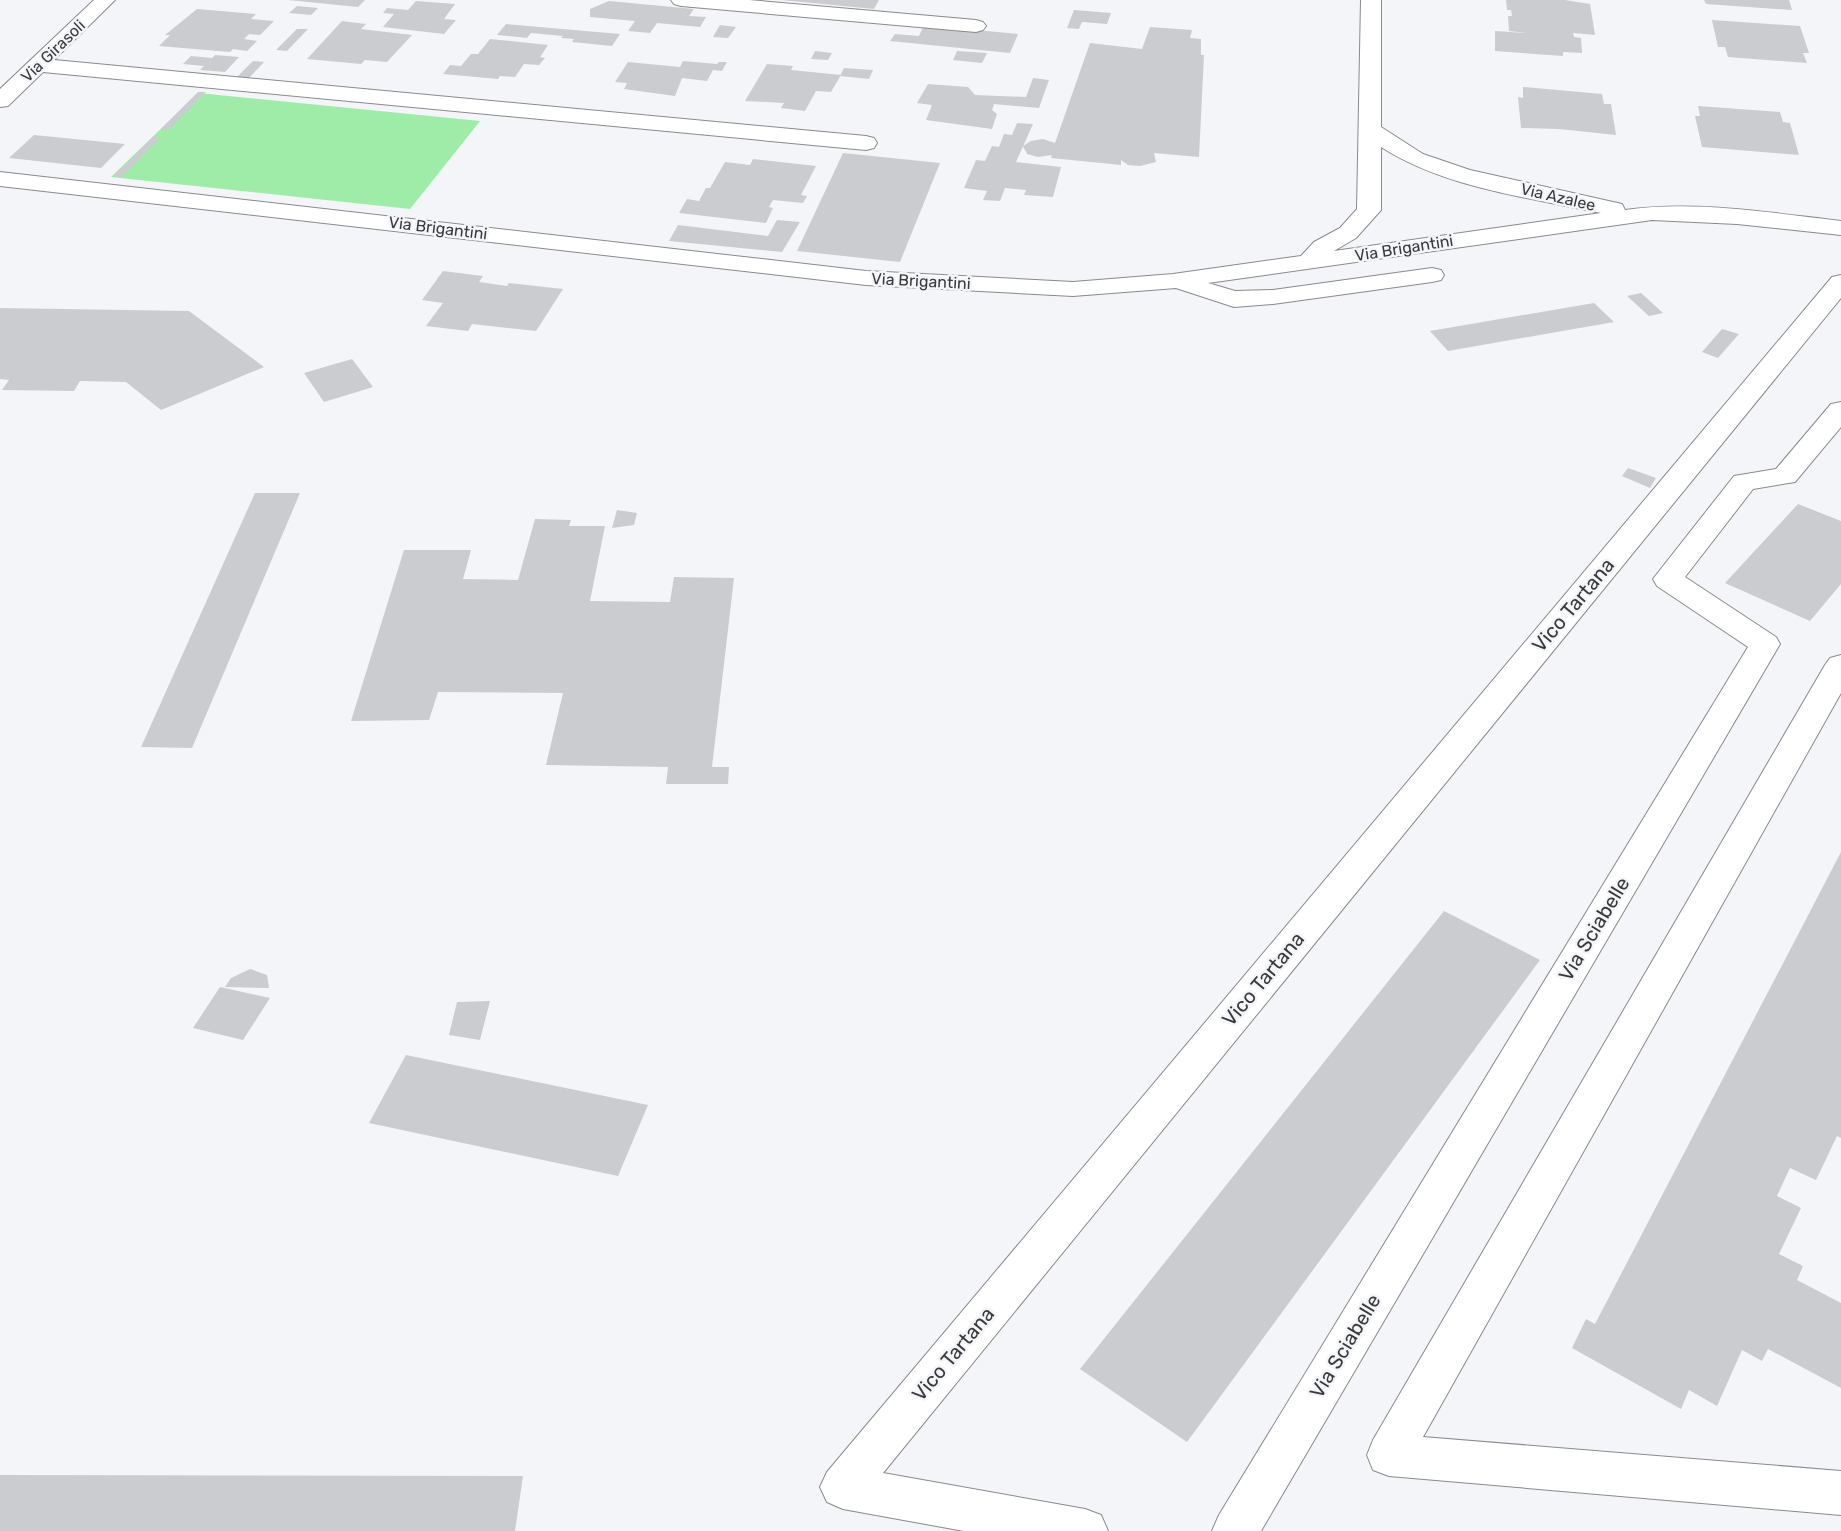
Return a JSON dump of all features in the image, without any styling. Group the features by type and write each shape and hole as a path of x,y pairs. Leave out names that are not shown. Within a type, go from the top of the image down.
{"street":[{"name":"Via Girasoli","path":"0,101 105,0"},
{"path":"681,0 976,26"},
{"path":"1306,262 1323,247 1348,233 1369,210 1371,0"},
{"path":"39,64 866,143"},
{"name":"Via Azalee","path":"1370,130 1415,159 1464,176 1596,207 1652,213"},
{"name":"Via Azalee","path":"1464,176 1487,187 1496,197 1504,216"},
{"name":"Via Brigantini","path":"0,179 866,278 1073,289 1173,281 1414,246 1504,216 1652,213 1737,217 1841,228"},
{"path":"1369,210 1414,246"},
{"path":"1173,281 1234,298 1254,298 1432,275"},
{"name":"Vico Tartana","path":"1085,1531 843,1487 1841,282"},
{"name":"Via Sciabelle","path":"1235,1531 1765,644 1668,579 1744,482 1785,476 1841,410"},
{"path":"1841,665 1389,1455 1841,1493"}],"green space":[{"path":"198,93 480,121 410,209 111,177"}],"building":[{"path":"288,0 365,0 358,7"},
{"path":"781,0 879,0 874,9"},
{"path":"1506,0 1565,0 1590,4 1595,35 1573,33 1574,37 1581,38 1582,53 1563,52 1563,56 1495,51 1495,31 1527,33 1509,31 1508,16 1512,16 1511,10 1507,10"},
{"path":"1704,0 1789,0 1792,10 1706,4"},
{"path":"416,1 455,4 444,19 456,20 444,34 383,27 394,14 383,13 387,8 408,10"},
{"path":"609,1 694,9 689,16 706,17 700,27 657,23 650,33 628,31 635,21 590,17 590,9"},
{"path":"297,6 318,8 311,15 289,13"},
{"path":"197,9 256,14 251,19 274,21 260,35 249,34 244,39 257,41 247,51 233,49 230,52 159,46 170,35 165,35"},
{"path":"1074,10 1111,13 1107,24 1082,22 1079,29 1067,28"},
{"path":"1712,20 1800,26 1809,53 1803,53 1807,63 1728,57 1725,47 1718,47"},
{"path":"342,21 366,24 361,29 412,35 387,62 365,60 361,64 307,59"},
{"path":"506,24 620,34 612,46 572,42 574,39 561,38 563,36 531,33 527,38 497,35"},
{"path":"720,25 736,27 728,38 713,37"},
{"path":"924,25 1018,34 1010,53 890,41 895,34 919,36"},
{"path":"1150,27 1192,30 1190,38 1201,39 1201,55 1204,55 1199,157 1154,153 1156,162 1140,166 1128,165 1121,160 1121,165 1051,158 1052,155 1038,157 1027,154 1023,146 1031,141 1043,139 1055,143 1090,43 1142,49"},
{"path":"297,29 308,29 287,51 276,50"},
{"path":"490,39 548,45 540,57 545,58 539,65 524,64 515,77 500,76 498,79 443,74 450,65 461,66 471,54 478,54"},
{"path":"815,51 832,53 828,60 811,59"},
{"path":"957,51 987,53 982,63 953,60"},
{"path":"215,55 239,57 225,72 200,70 204,66 183,64 191,56 212,58"},
{"path":"253,61 264,62 248,79 237,77"},
{"path":"683,61 717,64 727,62 722,71 713,70 707,81 682,78 675,96 624,89 627,83 615,82 628,62 680,67"},
{"path":"767,64 793,66 791,70 841,75 831,92 816,91 805,111 781,108 784,103 745,101"},
{"path":"844,68 873,70 869,79 840,76"},
{"path":"1033,78 1049,80 1039,108 994,104 992,110 997,114 992,129 926,120 932,105 917,103 928,84 968,87 975,95 1026,97"},
{"path":"1523,87 1602,94 1604,104 1611,104 1616,135 1521,128 1518,97 1523,98"},
{"path":"198,92 206,92 168,130 161,129"},
{"path":"1698,106 1780,112 1783,122 1790,123 1799,155 1702,147 1695,116 1700,116"},
{"path":"1017,123 1033,124 1016,162 1061,167 1053,197 1024,195 1026,190 1005,188 1000,201 983,200 987,191 964,188 976,160 985,161 992,146 999,147 1004,134 1012,135"},
{"path":"34,135 125,144 101,168 9,158"},
{"path":"152,138 160,138 121,177 113,176"},
{"path":"843,153 940,163 900,262 797,251"},
{"path":"753,159 816,166 801,195 807,196 803,203 773,200 769,207 773,208 766,223 679,213 687,199 699,201 706,188 710,188 725,162 750,165"},
{"path":"777,220 800,222 782,252 669,241 678,225 768,236"},
{"path":"443,271 483,276 479,282 563,289 536,331 472,324 468,331 426,326 443,303 422,300"},
{"path":"1641,293 1663,313 1649,316 1627,296"},
{"path":"1594,303 1614,322 1448,351 1430,331"},
{"path":"0,308 189,311 264,367 161,410 126,382 80,381 74,391 2,390 9,380 0,379"},
{"path":"1722,329 1739,334 1718,358 1702,352"},
{"path":"352,359 373,387 324,402 304,373"},
{"path":"1628,468 1656,478 1650,488 1622,476"},
{"path":"255,493 300,493 192,748 141,747"},
{"path":"1798,504 1841,521 1841,584 1810,621 1725,583"},
{"path":"617,510 637,513 634,525 612,528"},
{"path":"535,519 571,520 569,526 605,526 590,601 670,602 674,577 734,578 712,767 729,767 728,784 666,784 668,767 546,765 563,693 438,692 429,720 351,721 404,550 471,550 463,579 518,580"},
{"path":"1841,852 1841,1138 1837,1136 1816,1180 1790,1168 1777,1196 1801,1208 1779,1254 1803,1266 1797,1280 1841,1303 1841,1388 1768,1349 1762,1361 1742,1350 1717,1406 1689,1390 1681,1409 1572,1348 1586,1319 1595,1324"},
{"path":"1444,911 1540,960 1187,1442 1080,1369"},
{"path":"250,969 267,975 269,988 225,987 231,978"},
{"path":"220,987 270,998 243,1040 193,1028"},
{"path":"490,1001 480,1040 449,1035 457,1002"},
{"path":"406,1055 648,1105 618,1176 369,1123"},
{"path":"0,1475 523,1476 515,1531 0,1531"}]}
